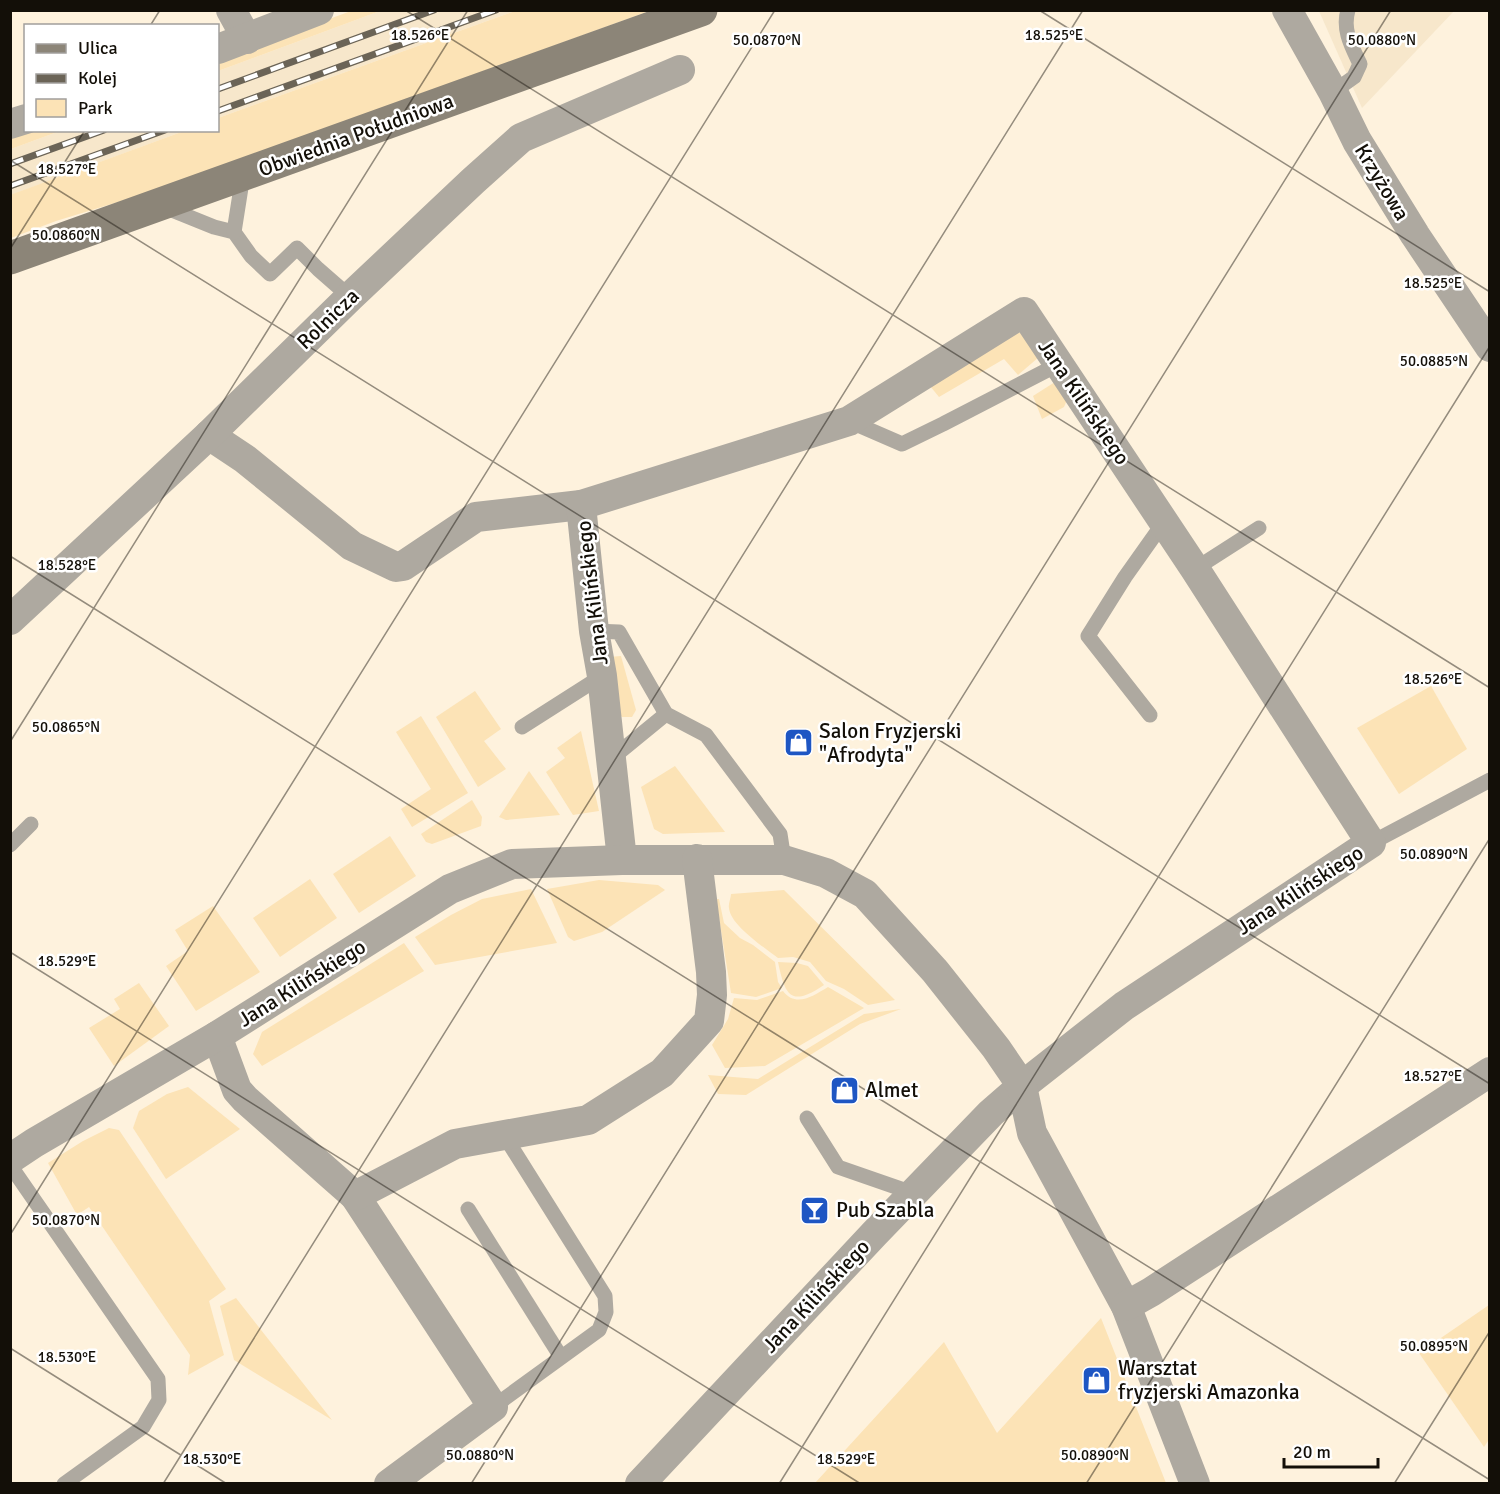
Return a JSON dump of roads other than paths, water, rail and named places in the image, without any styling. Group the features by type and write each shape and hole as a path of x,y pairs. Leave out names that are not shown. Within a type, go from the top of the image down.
{"main road":[{"name":"Obwiednia Południowa","path":"10,258 701,10"}],"street":[{"path":"231,10 247,39"},
{"path":"219,49 319,10"},
{"name":"Krzyżowa","path":"1287,10 1333,92 1357,141 1403,216 1490,347"},
{"name":"Rolnicza","path":"10,620 209,435 350,297 521,138 680,70"},
{"name":"Jana Kilińskiego","path":"622,860 581,505 849,421 1024,312 1195,569 1371,843 1124,1006 991,1113 640,1484"},
{"path":"209,435 245,459 352,546 396,567 403,566 476,517 581,505"},
{"path":"355,1196 455,1144 588,1120 662,1073 709,1021 712,995 711,972 697,859"},
{"name":"Jana Kilińskiego","path":"10,1159 218,1036 450,889 512,864 622,860 784,860 826,873 864,894 935,971 996,1048 1022,1086"},
{"name":"Jana Kilińskiego","path":"218,1036 237,1090 355,1196 493,1407"},
{"path":"1126,1306 1490,1072"},
{"path":"1022,1086 1032,1133 1126,1306 1195,1484"},
{"path":"389,1484 493,1407"}],"lane":[{"path":"1333,92 1354,77 1360,64 1346,30 1348,10"},
{"path":"234,232 243,175"},
{"path":"160,205 214,227 234,232 251,256 270,274 297,248 350,297"},
{"path":"849,421 902,444 1059,364"},
{"path":"1150,715 1088,636 1125,577 1164,522"},
{"path":"1195,569 1259,528"},
{"path":"594,631 619,632 666,714 705,735 780,834 784,860"},
{"path":"522,727 602,676"},
{"path":"611,759 666,714"},
{"path":"1371,843 1490,780"},
{"path":"10,845 31,824"},
{"path":"807,1118 838,1167 913,1193"},
{"path":"493,1407 599,1330 606,1312 605,1296 504,1135"},
{"path":"10,1165 158,1379 159,1400 143,1427 64,1484"},
{"path":"468,1209 561,1357"}],"railway":[{"path":"219,89 434,10"},
{"path":"219,111 496,10"},
{"path":"10,164 98,132"},
{"path":"10,186 159,132"}],"place":[{"name":"Salon Fryzjerski \"Afrodyta\"","path":"798,743"},
{"name":"Almet","path":"844,1090"},
{"name":"Pub Szabla","path":"815,1210"},
{"name":"Warsztat fryzjerski Amazonka","path":"1097,1380"}]}
